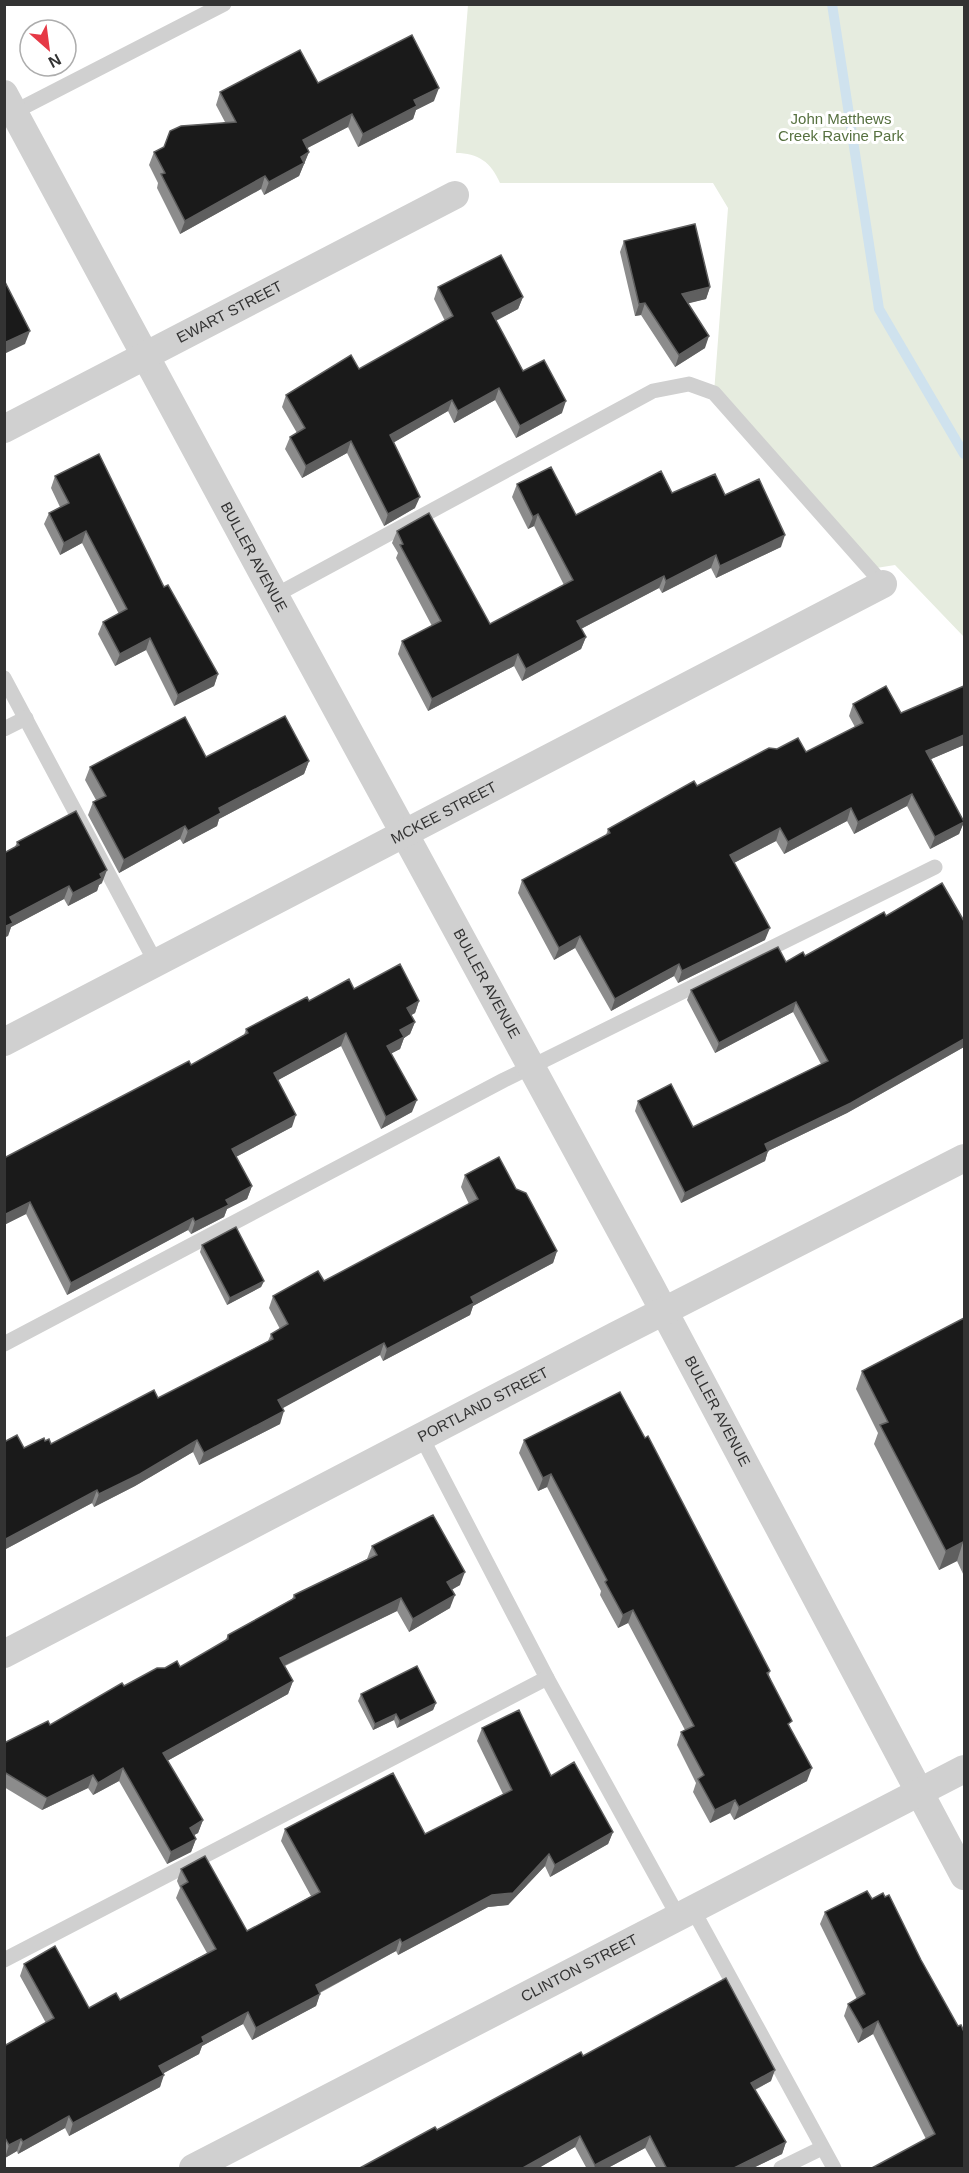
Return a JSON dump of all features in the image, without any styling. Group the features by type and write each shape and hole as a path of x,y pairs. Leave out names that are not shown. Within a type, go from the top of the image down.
{"street":[{"name":"BULLER AVENUE","path":"9,103 273,596 405,833 664,1312 964,1876"},
{"name":"EWART STREET","path":"4,429 455,195"},
{"name":"MCKEE STREET","path":"4,1042 883,584"},
{"name":"PORTLAND STREET","path":"4,1654 964,1158"},
{"name":"CLINTON STREET","path":"193,2169 964,1769"}],"lane":[{"path":"9,103 224,4"},
{"path":"273,596 653,391 689,384 714,393 883,584"},
{"path":"4,678 156,963"},
{"path":"4,729 26,718"},
{"path":"4,1344 531,1066 935,867"},
{"path":"422,1438 548,1678 834,2169"},
{"path":"4,1960 548,1678"},
{"path":"781,2169 822,2148"}],"green space":[{"name":"John Matthews Creek Ravine Park","path":"468,5 964,5 964,637 895,565 870,569 714,393 728,208 713,183 500,183 492,169 483,160 464,153 456,153"}],"building":[{"path":"412,35 439,88 414,100 417,106 363,134 352,114 303,140 309,152 301,157 304,163 269,182 265,176 185,221 161,174 165,173 154,152 164,147 170,131 181,126 236,122 220,92 300,50 318,83"},
{"path":"695,224 710,287 682,294 709,336 679,355 645,303 639,304 624,241"},
{"path":"501,255 523,297 492,313 523,371 544,360 566,401 520,426 499,388 458,411 452,400 390,435 420,497 388,514 351,441 306,466 290,437 305,428 286,395 351,355 359,369 453,316 438,287"},
{"path":"4,280 30,331 4,343"},
{"path":"99,454 164,587 168,585 218,674 178,695 150,638 120,654 103,622 127,609 86,531 64,543 49,513 69,503 55,476"},
{"path":"551,467 576,515 661,471 672,493 715,474 725,495 759,479 785,535 720,566 716,555 666,581 664,576 577,621 586,637 526,669 518,654 432,699 402,641 441,621 400,545 403,544 397,531 429,513 490,624 573,580 538,514 533,517 517,484"},
{"path":"886,686 901,713 964,686 964,735 926,751 964,822 935,837 912,794 858,822 851,808 788,842 780,828 730,855 770,928 682,971 679,964 615,999 580,936 559,948 522,880 610,833 608,829 694,781 697,786 769,748 777,749 798,738 806,752 863,723 853,704"},
{"path":"285,716 309,761 219,808 221,813 188,831 185,826 124,860 93,802 106,796 90,767 185,717 206,757"},
{"path":"76,811 107,870 100,874 102,878 73,893 69,886 10,917 13,923 4,927 4,853 19,845 17,842"},
{"path":"942,883 964,921 964,1039 851,1103 765,1144 768,1151 685,1193 638,1101 671,1084 693,1127 828,1061 796,1002 719,1043 691,990 778,947 786,962 803,952 805,956 884,912 886,916"},
{"path":"400,964 419,1001 407,1008 415,1022 400,1030 404,1037 387,1046 417,1100 386,1117 346,1033 274,1073 296,1115 232,1149 252,1186 226,1200 229,1205 195,1222 193,1218 71,1283 30,1202 4,1215 4,1158 189,1061 191,1065 248,1033 246,1029 307,997 309,1001 349,979 354,989"},
{"path":"499,1157 516,1189 526,1193 557,1251 471,1297 474,1303 387,1349 384,1343 278,1400 284,1411 204,1453 197,1440 140,1474 99,1494 97,1490 4,1540 4,1442 17,1435 24,1448 44,1438 45,1441 49,1439 51,1444 154,1390 158,1398 273,1339 271,1334 288,1324 273,1296 318,1271 324,1281 478,1199 465,1175"},
{"path":"236,1227 264,1281 230,1298 202,1245"},
{"path":"964,1318 964,1544 963,1542 946,1551 880,1425 888,1422 862,1371"},
{"path":"620,1392 645,1438 648,1436 770,1671 767,1673 792,1721 788,1724 812,1768 739,1807 735,1800 715,1810 698,1779 704,1775 681,1732 694,1726 633,1610 623,1615 551,1474 543,1478 524,1440"},
{"path":"433,1515 465,1572 447,1582 455,1595 413,1619 401,1598 280,1658 293,1681 163,1753 203,1820 190,1828 196,1839 171,1852 123,1768 98,1783 93,1775 47,1798 4,1772 4,1743 48,1721 50,1725 122,1683 124,1686 157,1668 165,1668 177,1661 180,1667 228,1639 228,1635 295,1598 294,1595 377,1555 372,1546"},
{"path":"417,1666 436,1703 400,1721 396,1714 375,1724 361,1694"},
{"path":"519,1710 551,1776 574,1762 613,1832 555,1865 549,1854 513,1893 492,1895 402,1943 400,1939 316,1985 320,1994 256,2028 248,2012 202,2037 204,2042 159,2066 164,2075 73,2123 69,2116 23,2142 21,2139 9,2145 4,2136 4,2046 54,2018 24,1964 55,1946 89,2008 116,1993 120,2000 216,1949 181,1886 188,1882 181,1869 205,1856 247,1931 320,1892 285,1829 393,1773 425,1834 512,1790 482,1728"},
{"path":"867,1891 872,1899 883,1893 885,1897 889,1895 921,1960 958,2026 961,2025 964,2032 964,2169 870,2169 935,2134 878,2021 863,2030 848,2004 865,1994 825,1912"},
{"path":"726,1978 775,2070 751,2083 786,2142 732,2169 667,2169 650,2136 595,2165 580,2136 521,2169 358,2169 435,2127 437,2130 581,2052 583,2056"}],"waterway":[{"path":"832,4 879,309 964,454"}]}
